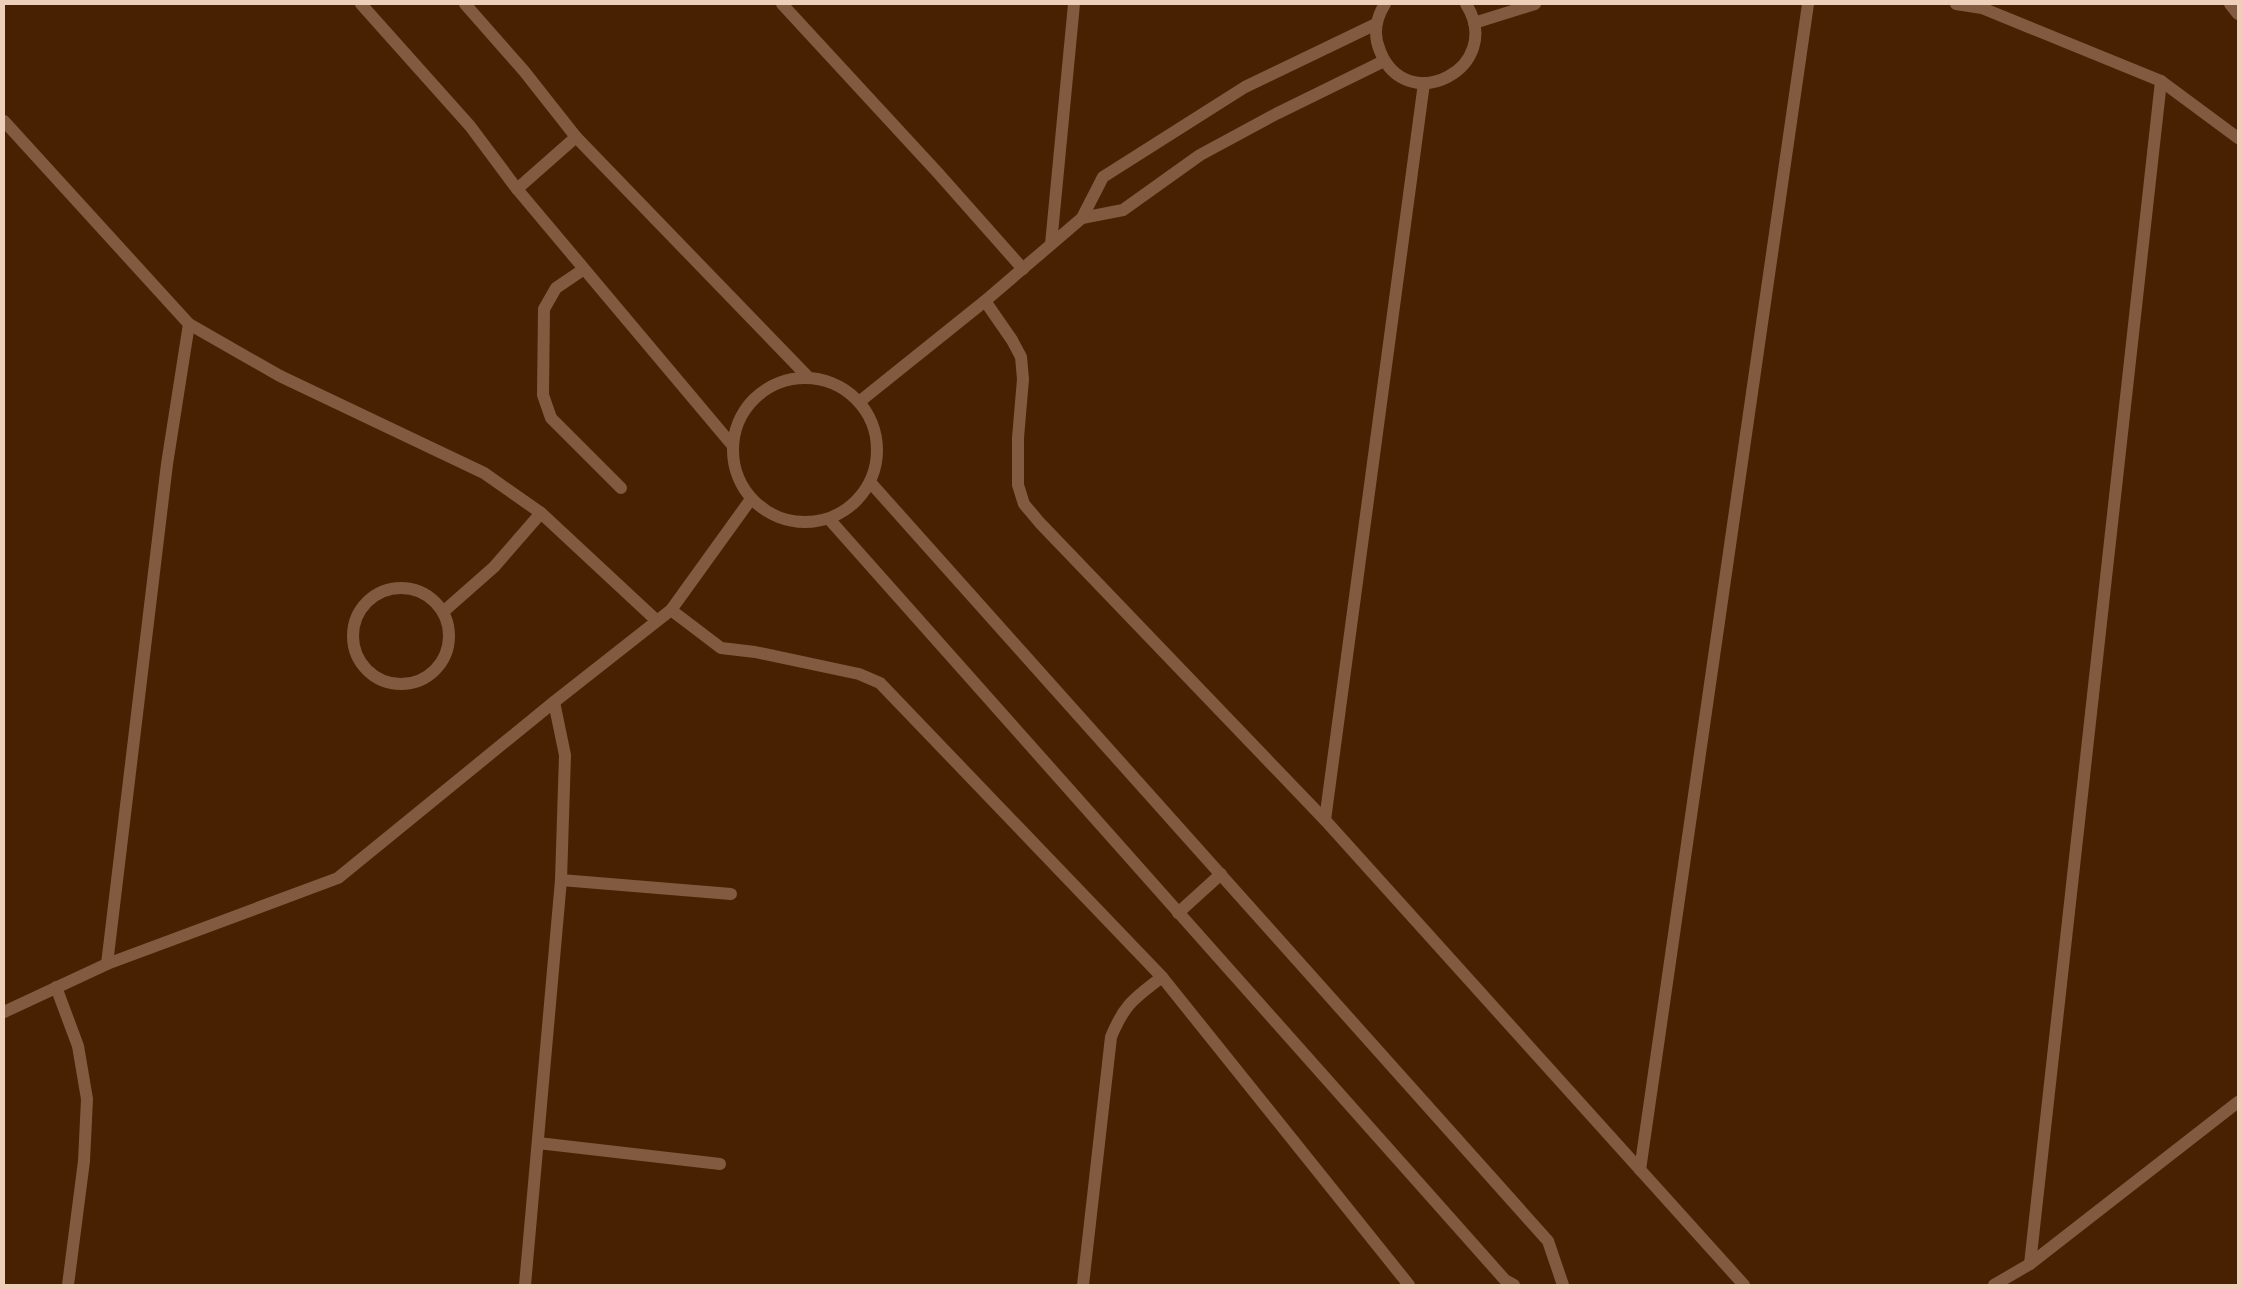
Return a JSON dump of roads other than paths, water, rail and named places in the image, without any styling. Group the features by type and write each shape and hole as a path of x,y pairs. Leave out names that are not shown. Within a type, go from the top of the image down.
{"street":[{"path":"361,4 470,126 517,189 733,446"},
{"path":"465,4 524,71 576,137 809,378"},
{"path":"782,4 938,173 1023,269"},
{"path":"1051,244 1074,4"},
{"path":"1385,4 1376,24 1377,43 1384,61 1398,75 1424,83 1436,82 1453,75 1467,61 1475,43 1474,23 1466,4"},
{"path":"1474,23 1535,4"},
{"path":"1640,1170 1808,4"},
{"path":"1956,4 1982,8 2161,81 2238,138"},
{"path":"2230,4 2238,14"},
{"path":"859,402 985,301 1082,218 1103,177 1245,87 1376,24"},
{"path":"1082,218 1123,210 1200,155 1384,61"},
{"path":"2030,1264 2161,81"},
{"path":"1326,820 1424,83"},
{"path":"4,121 189,324 280,376 484,473 541,513 656,620"},
{"path":"517,189 576,137"},
{"path":"584,269 556,288 544,309 543,395 551,418 622,488"},
{"path":"985,301 1012,340 1021,357 1023,379 1018,438 1018,485 1024,504 1040,523 1326,820 1744,1285"},
{"path":"107,964 166,474 189,324"},
{"path":"809,378 836,385 859,402 873,426 878,454 870,482 853,504 829,519 801,523 774,516 751,499 737,475 733,446 740,419 757,396 781,382 809,378"},
{"path":"870,482 1548,1241 1563,1285"},
{"path":"4,1012 107,964 338,878 554,702 671,610 751,499"},
{"path":"443,612 494,567 541,513"},
{"path":"829,519 1505,1280 1514,1285"},
{"path":"395,588 414,589 431,597 443,612 450,630 448,648 440,665 426,678 408,684 389,683 372,675 360,661 354,643 355,624 363,607 377,594 395,588"},
{"path":"671,610 721,648 755,652 859,674 880,683 1162,977 1409,1285"},
{"path":"525,1285 561,880 565,755 554,702"},
{"path":"1178,913 1221,874"},
{"path":"561,880 731,894"},
{"path":"1083,1285 1111,1037 1119,1017 1128,1004 1162,977"},
{"path":"56,987 78,1046 86,1099 84,1161 68,1285"},
{"path":"1994,1285 2030,1264 2238,1102"},
{"path":"538,1143 720,1164"}]}
